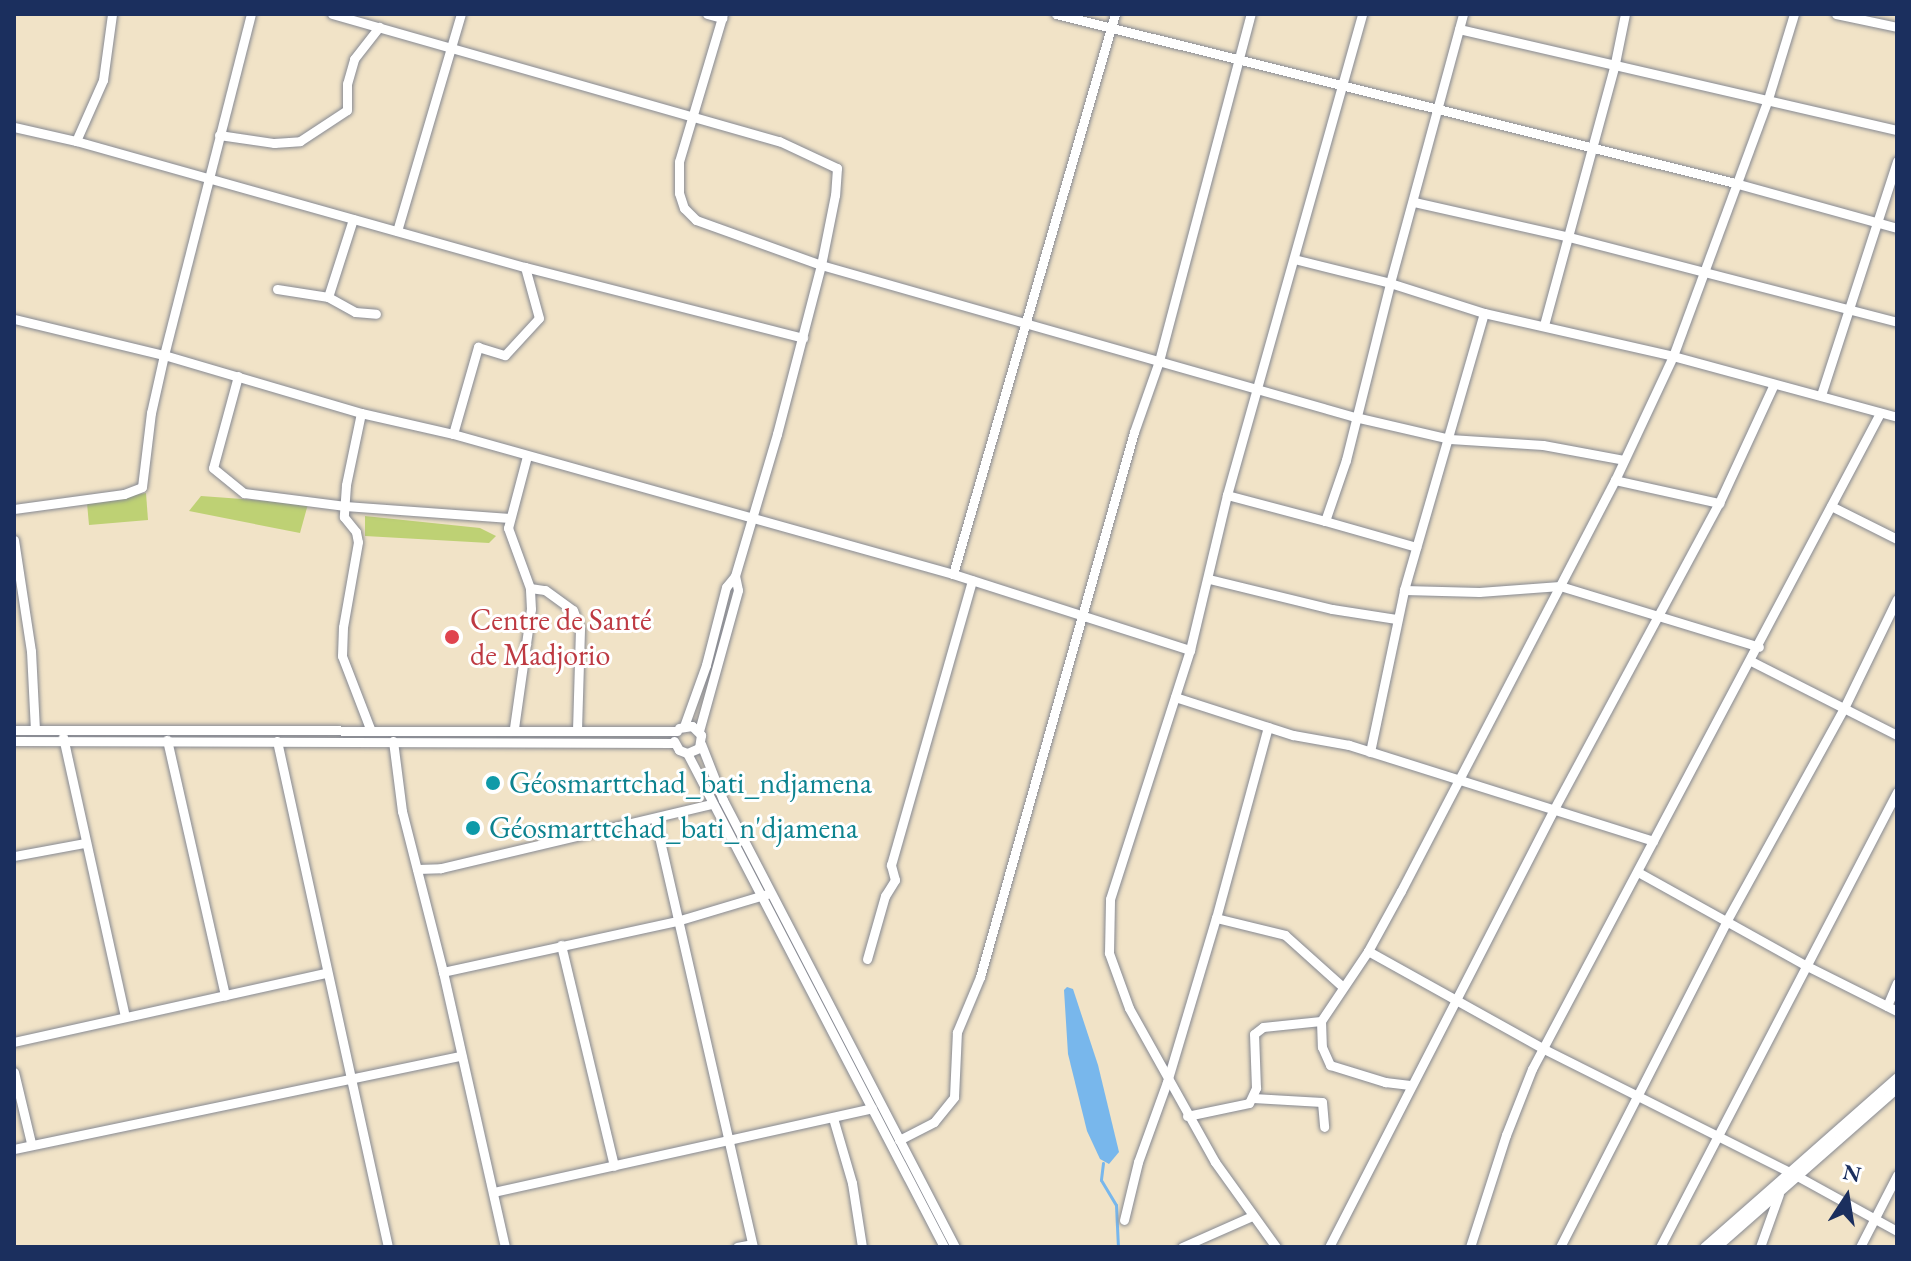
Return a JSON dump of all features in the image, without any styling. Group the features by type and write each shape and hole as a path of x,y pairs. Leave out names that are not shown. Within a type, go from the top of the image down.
{"street":[{"path":"76,141 93,110 103,80 112,14"},
{"path":"14,509 124,494 142,487 151,413 164,355 251,14"},
{"path":"332,14 692,114 779,141 837,168 835,195 803,338 735,576 726,587 706,665 674,743"},
{"path":"397,231 461,14"},
{"path":"707,14 723,16 679,162 679,193 684,208 696,220 821,265 1026,326 1355,417 1450,439 1543,445 1624,460"},
{"path":"1056,14 1439,112 1735,183 1897,228"},
{"path":"953,574 1115,14"},
{"path":"899,1140 934,1122 954,1097 957,1032 980,977 1134,432 1159,361 1251,14"},
{"path":"1276,1247 1252,1216 1187,1116 1167,1082 1116,976 1108,931 1110,899 1190,650 1227,495 1362,14"},
{"path":"1325,521 1346,460 1463,14"},
{"path":"1544,325 1615,63 1625,14"},
{"path":"1410,1085 1385,1082 1330,1065 1322,1047 1321,1021 1368,951 1458,780 1482,741 1615,480 1673,356 1701,272 1768,99 1794,14"},
{"path":"1836,14 1897,27"},
{"path":"219,135 274,143 300,141 347,110 347,84 354,59 379,27"},
{"path":"1459,29 1897,130"},
{"path":"14,127 76,141 525,267 803,338"},
{"path":"1821,395 1897,161"},
{"path":"1414,202 1569,237 1897,322"},
{"path":"328,297 335,285 353,219"},
{"path":"1294,259 1390,283 1484,313 1673,356 1897,417"},
{"path":"453,434 478,347 505,355 539,318 525,267"},
{"path":"277,289 328,297 355,312 376,314"},
{"path":"1370,752 1396,619 1484,313"},
{"path":"14,319 164,355 361,413 453,434 751,520 953,574 1190,650"},
{"path":"238,376 213,468 244,493 345,506 510,518"},
{"path":"1329,1247 1554,809 1719,503 1774,384"},
{"path":"361,413 346,485 344,517 356,532 358,542 343,627 342,656 371,731"},
{"path":"1470,1247 1511,1120 1544,1049 1880,413"},
{"path":"514,728 531,609 530,588 511,541 510,518 527,456"},
{"path":"1615,480 1719,503"},
{"path":"1227,495 1416,547"},
{"path":"1831,506 1897,539"},
{"path":"14,540 32,661 35,730"},
{"path":"735,576 738,590 699,731 701,744 719,792 766,894 944,1247"},
{"path":"1209,579 1332,609 1396,619"},
{"path":"867,959 885,896 895,880 891,865 972,580"},
{"path":"1404,590 1479,592 1560,586 1657,613 1759,647"},
{"path":"530,588 552,593 573,610 580,629 577,729"},
{"path":"1560,1247 1727,920 1845,706 1897,599"},
{"path":"1751,661 1897,735"},
{"path":"1175,697 1268,727 1370,752 1653,841"},
{"path":"1124,1220 1138,1162 1167,1082 1216,918 1268,727"},
{"path":"14,741 63,735 514,728 680,728 699,731"},
{"path":"14,730 167,740 674,743 687,753 711,804 766,894 955,1247"},
{"path":"63,735 125,1016"},
{"path":"167,740 225,996"},
{"path":"277,741 388,1247"},
{"path":"393,741 402,811 443,972 505,1247"},
{"path":"687,753 701,744"},
{"path":"1660,1247 1897,792"},
{"path":"417,869 431,871 711,804"},
{"path":"655,819 753,1245 737,1247"},
{"path":"14,856 85,843"},
{"path":"1638,872 1805,965 1897,1011"},
{"path":"443,972 677,921 766,894"},
{"path":"1216,918 1285,935 1343,987"},
{"path":"561,945 614,1166"},
{"path":"1368,951 1544,1049 1793,1174 1897,1231"},
{"path":"14,1042 326,973"},
{"path":"1887,1006 1897,983"},
{"path":"1187,1116 1244,1106 1253,1098 1256,1088 1252,1040 1258,1030 1321,1021"},
{"path":"14,1149 350,1076 461,1056"},
{"path":"14,1072 31,1143"},
{"path":"1716,1247 1780,1191 1793,1174 1897,1077"},
{"path":"1704,1247 1897,1088"},
{"path":"1253,1098 1322,1102 1324,1127"},
{"path":"494,1192 872,1108"},
{"path":"833,1118 852,1183 862,1247"},
{"path":"1860,1247 1897,1175"},
{"path":"1760,1247 1780,1191"},
{"path":"1182,1247 1194,1245 1252,1216"}],"green space":[{"path":"146,493 148,520 89,525 87,503"},
{"path":"201,496 308,504 300,533 189,511"},
{"path":"365,516 480,528 496,536 489,543 365,536"}],"water":[{"path":"1067,987 1073,989 1098,1065 1119,1152 1109,1164 1100,1159 1087,1131 1068,1054 1064,990"}],"waterway":[{"path":"1103,1163 1101,1180 1116,1205 1118,1247"}],"place":[{"name":"Centre de Santé de Madjorio","path":"452,637"},
{"name":"Géosmarttchad_bati_ndjamena","path":"493,783"},
{"name":"Géosmarttchad_bati_n'djamena","path":"473,828"}]}
